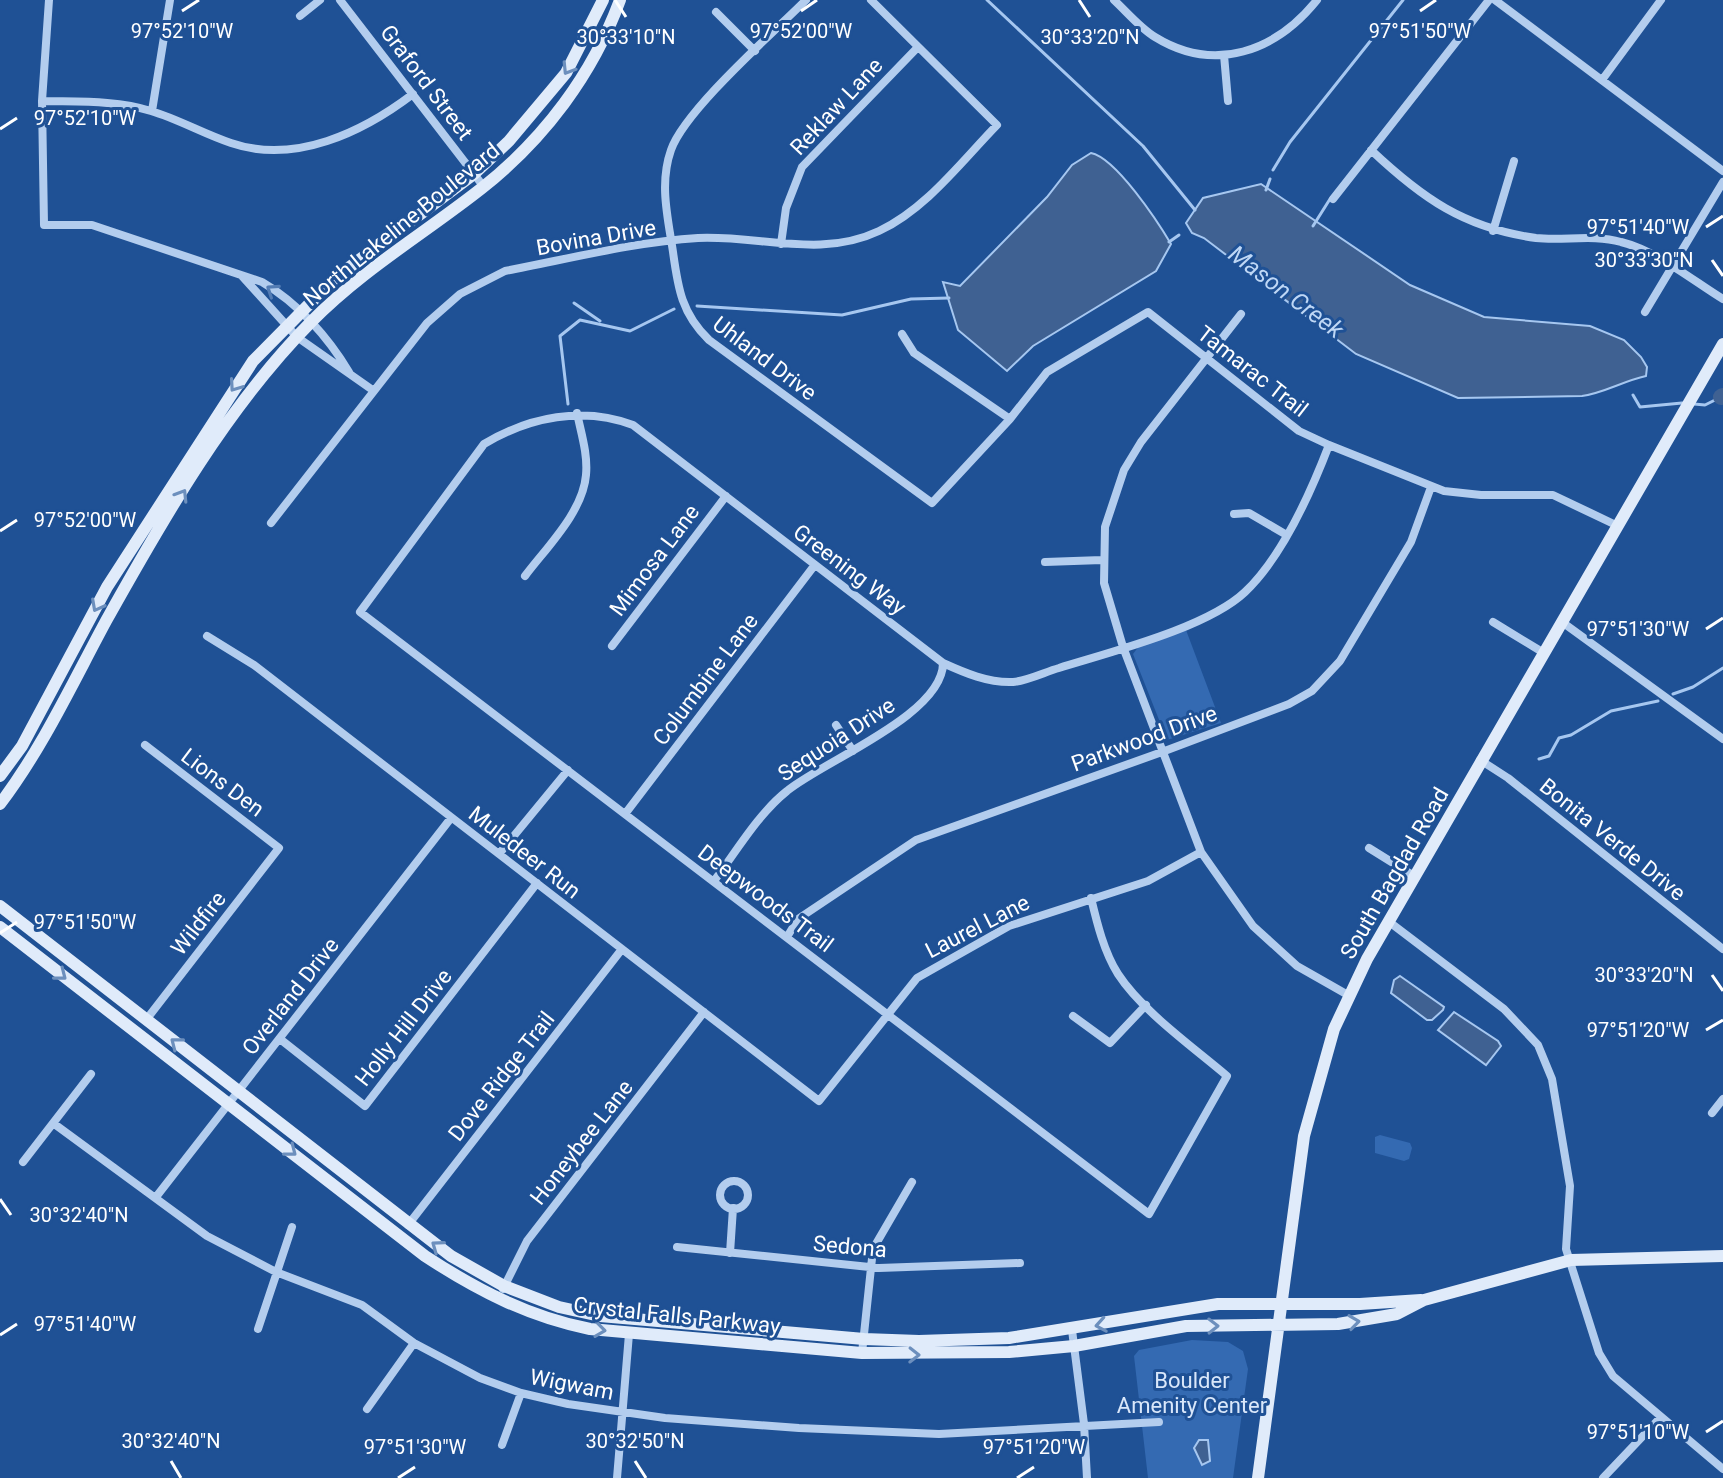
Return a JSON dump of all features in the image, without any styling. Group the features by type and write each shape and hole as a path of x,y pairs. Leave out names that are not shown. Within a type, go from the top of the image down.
{"main road":[{"name":"North Lakeline Boulevard","path":"0,776 22,746 107,587 253,361 299,311 383,238 474,174 540,108 566,73 603,0"},
{"name":"North Lakeline Boulevard","path":"0,804 35,757 159,532 234,413 310,322 349,286 484,187 531,144 576,90 602,43 620,0"},
{"name":"South Bagdad Road","path":"1258,1478 1311,1102 1348,995 1480,760 1723,344"},
{"name":"Crystal Falls Parkway","path":"0,906 451,1256 504,1286 559,1307 600,1316 864,1339 972,1339 1072,1330 1218,1304 1424,1300"},
{"name":"Crystal Falls Parkway","path":"0,927 425,1256 499,1300 559,1323 629,1334 862,1353 963,1355 1074,1346 1186,1326 1338,1324 1397,1314 1424,1300 1571,1260 1723,1256"},
{"path":"1183,1310 1186,1326"}],"street":[{"path":"49,0 42,101 44,225 92,225 242,276 278,292 333,345 349,372"},
{"path":"152,111 170,0"},
{"path":"300,16 320,0"},
{"name":"Graford Street","path":"340,0 484,187"},
{"name":"Uhland Drive","path":"806,0 688,120 671,149 664,201 679,293 693,324 932,503"},
{"path":"871,0 918,47"},
{"path":"1114,0 1153,36 1181,50 1224,55 1238,55 1263,46 1303,17 1317,0"},
{"path":"1333,199 1492,0 1723,171"},
{"path":"1602,80 1661,0"},
{"path":"716,12 755,51"},
{"name":"Bovina Drive","path":"271,523 443,307 482,281 505,271 671,242 723,238 825,246 883,229 917,206 997,125 918,47"},
{"name":"Reklaw Lane","path":"781,244 786,208 802,167 918,47"},
{"path":"1224,55 1228,101"},
{"path":"42,101 118,103 152,111 234,145 277,149 342,137 370,125 413,94"},
{"path":"1371,150 1440,208 1493,231 1537,238 1600,238 1624,242 1723,299"},
{"path":"1493,231 1514,161"},
{"path":"1645,312 1723,182"},
{"path":"242,276 284,326 333,365 349,372 374,391"},
{"name":"Tamarac Trail","path":"932,503 1010,419 1047,372 1148,312 1299,431 1329,445 1431,487 1466,494 1553,495 1618,526"},
{"path":"1241,314 1141,442 1124,470 1108,514 1102,560 1106,597 1201,852 1253,926 1297,966 1348,995"},
{"path":"902,334 914,353 1010,419"},
{"path":"525,576 570,517 583,493 586,460 577,413"},
{"name":"Greening Way","path":"360,612 484,444 508,429 577,413 609,416 633,425 943,663 973,677 1014,682 1123,647 1202,618 1235,601 1261,574 1285,534 1329,445"},
{"name":"Parkwood Drive","path":"787,937 798,919 916,840 1289,704 1320,685 1340,661 1411,542 1431,487"},
{"name":"Mimosa Lane","path":"612,646 726,496"},
{"path":"1234,514 1249,513 1285,534"},
{"path":"1045,562 1102,560"},
{"name":"Columbine Lane","path":"625,814 814,566"},
{"name":"Deepwoods Trail","path":"360,612 1149,1214 1227,1076 1146,1005"},
{"path":"1493,622 1544,653"},
{"path":"1562,622 1723,739"},
{"name":"Muledeer Run","path":"207,636 254,665 819,1101"},
{"name":"Sequoia Drive","path":"714,881 779,797 913,710 941,677 943,663"},
{"path":"836,725 853,751"},
{"name":"Lions Den","path":"145,745 279,848"},
{"name":"Bonita Verde Drive","path":"1480,760 1508,778 1723,949"},
{"path":"499,854 568,770"},
{"name":"Overland Drive","path":"156,1197 451,818"},
{"name":"Wildfire","path":"146,1020 279,848"},
{"path":"1369,848 1414,876"},
{"name":"Laurel Lane","path":"819,1101 917,978 1009,926 1148,881 1201,852"},
{"name":"Holly Hill Drive","path":"280,1039 365,1106 537,883"},
{"path":"1073,1016 1110,1043 1146,1005 1113,965 1091,898"},
{"path":"1388,921 1504,1009 1532,1036 1545,1057 1570,1186 1566,1249 1599,1353 1613,1376 1723,1469"},
{"name":"Dove Ridge Trail","path":"408,1225 622,949"},
{"name":"Honeybee Lane","path":"499,1300 527,1241 704,1012"},
{"path":"23,1162 91,1074"},
{"path":"1712,1113 1723,1099"},
{"name":"Wigwam","path":"53,1123 207,1236 276,1272 362,1305 414,1343 480,1378 521,1393 622,1411 799,1428 939,1434 1159,1422"},
{"path":"862,1353 870,1267 879,1237 912,1182"},
{"path":"730,1253 733,1208"},
{"path":"258,1329 292,1227"},
{"name":"Sedona","path":"677,1247 870,1267 1020,1263"},
{"path":"1072,1330 1084,1424 1087,1478"},
{"path":"617,1478 629,1334"},
{"path":"367,1409 414,1343"},
{"path":"502,1445 521,1393"},
{"path":"1603,1478 1660,1418"}],"green space":[{"path":"1186,630 1221,723 1167,740 1133,654 1139,646"},
{"path":"1380,1135 1410,1143 1409,1159 1404,1161 1375,1153 1375,1137"},
{"name":"Boulder Amenity Center","path":"1192,1340 1228,1342 1243,1351 1248,1369 1233,1478 1148,1478 1134,1356 1139,1350"}],"water":[{"path":"1091,153 1101,157 1124,178 1171,244 1156,271 1033,346 1007,371 958,330 943,282 960,286 1047,197 1072,165"},
{"path":"1261,184 1410,285 1484,317 1590,326 1624,340 1641,357 1647,367 1646,376 1582,396 1458,398 1356,354 1204,238 1192,233 1186,223 1203,198"},
{"path":"1400,976 1444,1007 1443,1010 1432,1020 1427,1020 1391,993 1394,980"},
{"path":"1454,1012 1498,1041 1501,1046 1486,1065 1438,1030"},
{"path":"1199,1440 1208,1440 1210,1461 1202,1465 1194,1448"}],"waterway":[{"name":"Mason Creek","path":"987,0 1143,146 1195,210"},
{"path":"1273,170 1290,142 1403,0"},
{"path":"1266,190 1270,179"},
{"path":"1313,226 1330,199"},
{"path":"1169,242 1179,235"},
{"path":"697,306 842,315 911,299 949,298"},
{"path":"574,303 600,321"},
{"path":"568,404 560,336 580,320 630,331 674,309"},
{"name":"Mason Creek","path":"1633,395 1640,407 1682,403"},
{"name":"Mason Creek","path":"1694,404 1705,405 1721,397"},
{"path":"1673,694 1693,687 1723,668"},
{"path":"1539,759 1549,756 1559,738 1571,735 1611,711 1658,701"}]}
